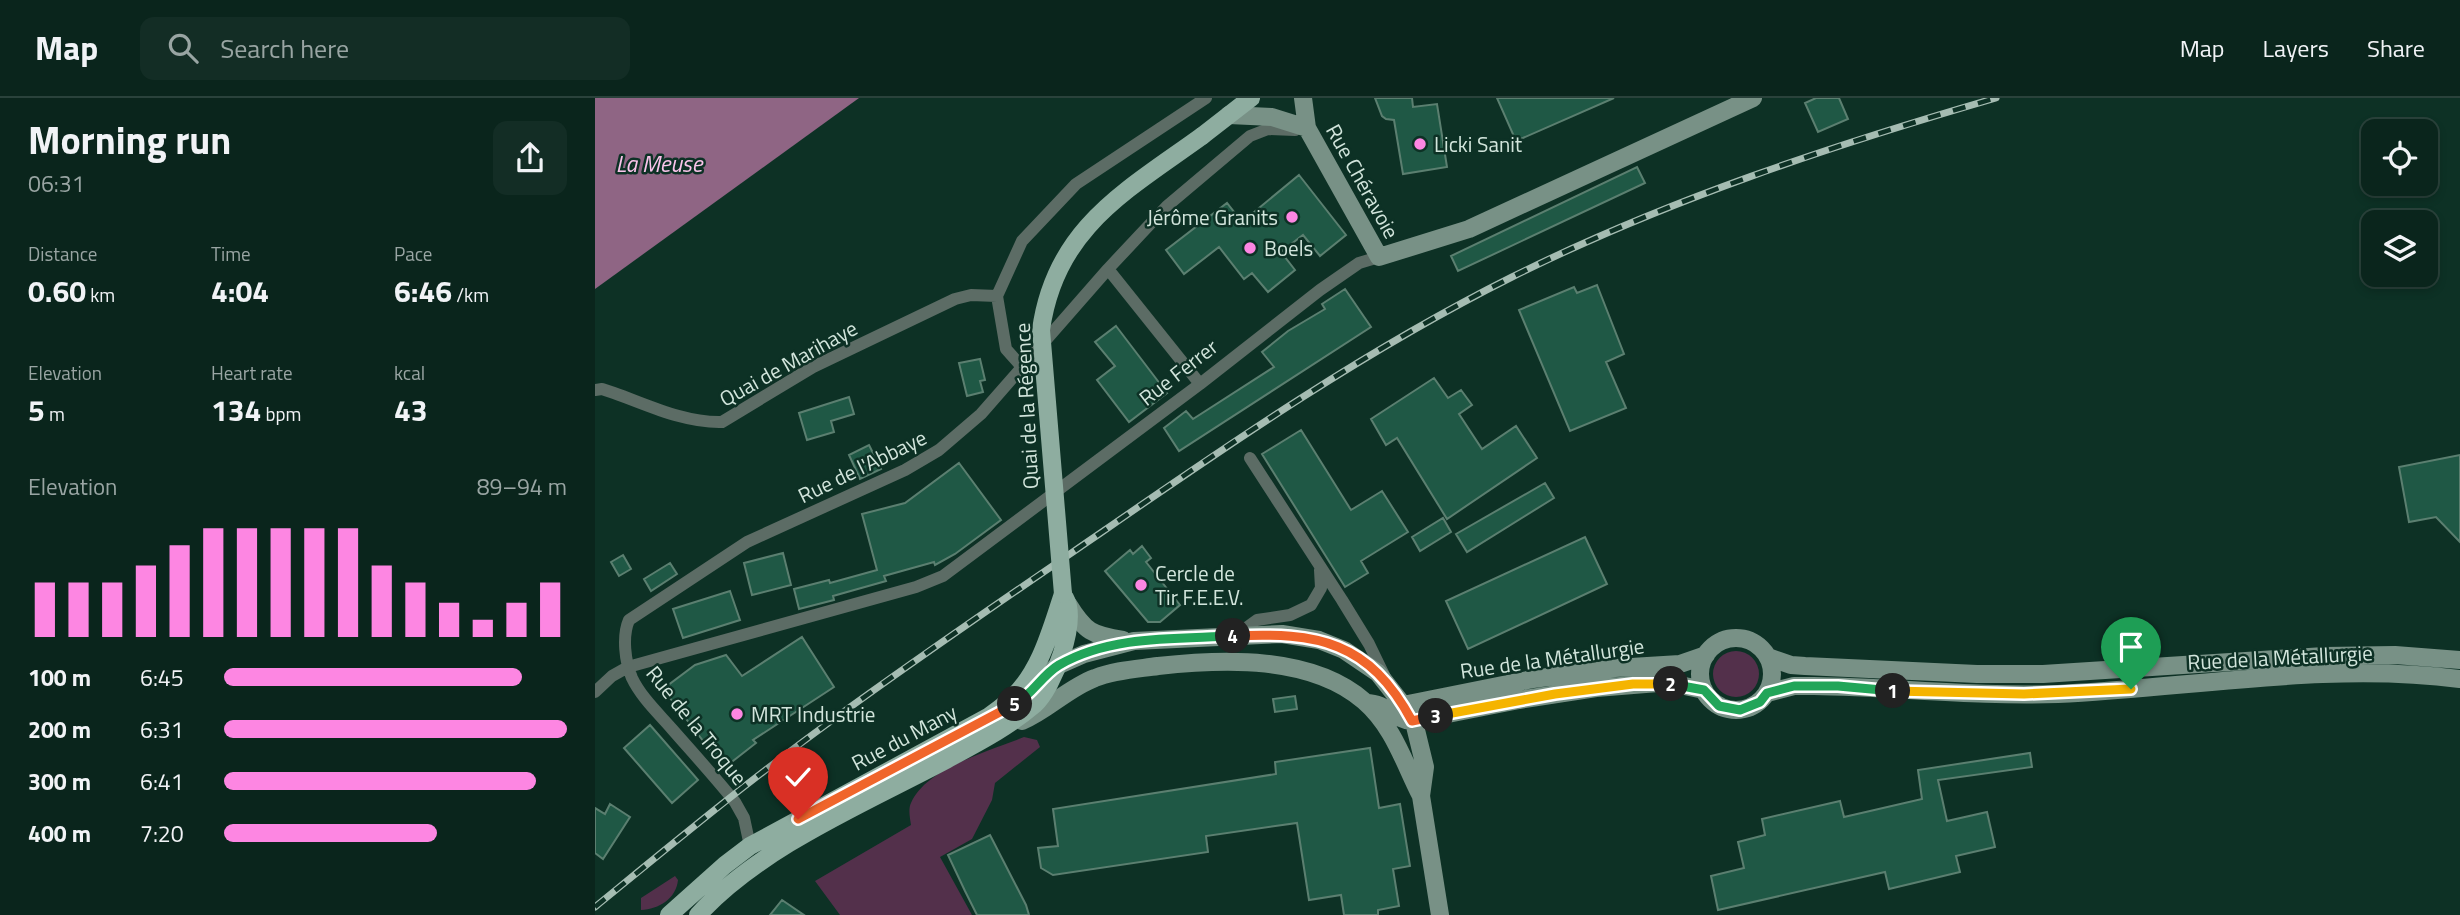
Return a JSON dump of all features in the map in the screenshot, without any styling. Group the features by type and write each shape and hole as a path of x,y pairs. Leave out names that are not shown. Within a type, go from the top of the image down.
{"main road":[{"name":"Quai de la Régence","path":"1065,599 1043,377 1041,330 1049,289 1070,246 1090,223 1112,203 1251,98"},
{"path":"1059,665 1066,631 1065,599"},
{"path":"992,725 1031,674 1065,599"},
{"name":"Rue du Many","path":"669,915 750,846 992,725"},
{"name":"Rue du Many","path":"698,915 735,881 803,836 992,725"}],"street":[{"path":"1023,368 1006,349 997,296 1022,241 1076,184 1206,98"},
{"path":"1229,115 1272,117 1307,128 1303,98"},
{"name":"Rue Ferrer","path":"628,667 916,587 943,576 1359,264 1469,229 1753,98"},
{"name":"Rue Chéravoie","path":"1307,128 1379,257"},
{"name":"Rue de l'Abbaye","path":"628,667 626,632 629,620 747,542 905,470 939,450 969,426 1167,206 1244,139 1268,129 1307,128"},
{"path":"1108,269 1200,384"},
{"name":"Quai de Marihaye","path":"595,390 602,389 687,419 722,422 813,367 955,299 971,295 997,296"},
{"path":"1250,458 1369,644 1388,684"},
{"path":"1233,636 1257,620 1290,615 1311,605 1321,588 1320,570"},
{"path":"1065,599 1085,629 1100,636 1134,641 1282,634 1318,640 1356,657 1388,684 1412,721 1425,767 1421,796"},
{"name":"Rue de la Métallurgie","path":"1403,705 1533,679 1615,668 1680,664 1706,655 1722,641 1743,639 1762,649 1768,657 1791,665 1977,674 2072,673 2324,656 2395,655 2460,660"},
{"path":"992,725 1041,678 1059,665 1092,652 1134,641"},
{"path":"1704,690 1700,673 1706,655"},
{"path":"1767,693 1772,676 1768,657"},
{"name":"Rue du Many","path":"992,725 1029,718 1070,690 1095,678 1132,669 1196,662 1260,663 1301,671 1337,685 1366,703"},
{"path":"595,692 612,676 628,667"},
{"name":"Rue de la Troque","path":"628,667 636,684 657,713 735,802 744,818 750,846"},
{"name":"Rue de la Métallurgie","path":"1412,721 1596,688 1658,683 1704,690 1719,706 1740,710 1760,702 1767,693 1794,686 1970,694 2034,694 2329,675 2416,675 2460,679"},
{"path":"1366,703 1382,705 1400,720 1412,721"},
{"path":"1366,703 1389,730 1421,796 1440,915"}],"shaded area":[{"path":"1736,651 1752,658 1759,674 1752,690 1736,697 1720,690 1713,674 1720,658"},
{"path":"1024,737 1037,740 1040,747 995,783 992,800 972,839 940,857 972,915 840,915 815,881 911,825 911,803 919,790 931,779 961,762"},
{"path":"675,876 678,880 677,887 670,898 654,908 641,910 641,898"}],"water":[{"name":"La Meuse","path":"595,98 859,98 595,289"}],"building":[{"name":"Licki Sanit","path":"1375,98 1412,98 1413,107 1437,104 1447,167 1403,174 1394,120 1382,116"},
{"path":"1497,98 1614,98 1516,141"},
{"path":"1816,98 1839,98 1848,119 1818,132 1805,103"},
{"path":"1637,167 1645,183 1458,271 1451,256"},
{"path":"1299,175 1346,235 1320,256 1303,235 1281,252 1295,270 1268,292 1252,273 1244,279 1219,247 1184,274 1166,250 1227,203 1242,222"},
{"path":"1597,285 1624,354 1606,362 1626,408 1570,431 1519,310 1574,287 1577,293"},
{"path":"1345,289 1371,327 1179,451 1164,428 1186,411 1193,419 1274,367 1262,352 1288,331 1325,309 1322,304"},
{"path":"1116,326 1167,393 1129,422 1097,380 1115,366 1095,342"},
{"path":"980,359 985,380 980,381 983,392 967,396 959,363"},
{"path":"1434,378 1448,398 1461,390 1472,405 1459,414 1482,449 1516,426 1537,458 1447,519 1397,438 1386,445 1371,419"},
{"path":"849,397 854,414 831,421 834,432 807,440 799,413"},
{"path":"1301,430 1351,510 1382,491 1408,532 1361,561 1368,573 1345,587 1262,454"},
{"path":"869,445 881,469 860,479 849,455"},
{"path":"2460,455 2460,542 2436,517 2409,522 2399,467"},
{"path":"959,463 1001,520 955,554 935,565 934,562 884,576 886,581 833,596 834,600 799,609 794,589 829,580 830,583 877,570 862,514 905,503"},
{"path":"1545,483 1554,498 1467,552 1456,534"},
{"path":"1443,518 1451,532 1420,551 1412,537"},
{"path":"1585,537 1607,584 1468,649 1446,601"},
{"name":"Cercle de Tir F.E.E.V.","path":"1142,546 1151,558 1146,562 1180,605 1160,622 1148,622 1105,571 1130,550 1133,554"},
{"path":"783,553 791,585 752,595 744,563"},
{"path":"623,555 631,569 619,576 611,562"},
{"path":"670,563 677,574 651,591 644,579"},
{"path":"730,591 740,620 683,638 673,609"},
{"name":"MRT Industrie","path":"802,637 834,687 753,740 756,743 724,768 663,689 695,665 726,655 742,676"},
{"path":"1295,696 1297,709 1275,712 1273,699"},
{"path":"650,725 698,780 672,803 624,748"},
{"path":"1370,748 1379,808 1400,804 1410,866 1393,869 1399,906 1378,910 1378,915 1344,915 1341,895 1309,900 1297,823 1206,836 1208,852 1053,875 1041,868 1038,848 1058,846 1053,809 1276,774 1275,762"},
{"path":"2030,753 2032,767 1938,780 1947,821 1987,812 1995,847 1956,856 1960,872 1889,889 1885,872 1718,910 1711,876 1744,868 1738,842 1765,835 1762,819 1840,801 1844,817 1922,799 1918,770"},
{"path":"610,804 630,817 603,859 595,853 595,808 605,814"},
{"path":"990,835 1029,915 977,915 965,891 948,855"},
{"path":"782,900 804,915 770,915"}],"railway":[{"path":"595,907 768,768 895,675 1252,430 1406,334 1512,277 1630,223 1811,155 1996,98"}],"place":[{"name":"Licki Sanit","path":"1420,144"},
{"name":"Jérôme Granits","path":"1292,217"},
{"name":"Boels","path":"1250,248"},
{"name":"Cercle de Tir F.E.E.V.","path":"1141,585"},
{"name":"MRT Industrie","path":"737,714"}],"route":[{"path":"798,819 1020,701 1041,678 1059,665 1084,654 1134,641 1282,634 1318,640 1344,650 1378,673 1412,721 1555,694 1633,684 1675,684 1704,690 1719,706 1740,710 1760,702 1767,693 1794,686 1970,694 2056,694 2131,689"}]}
